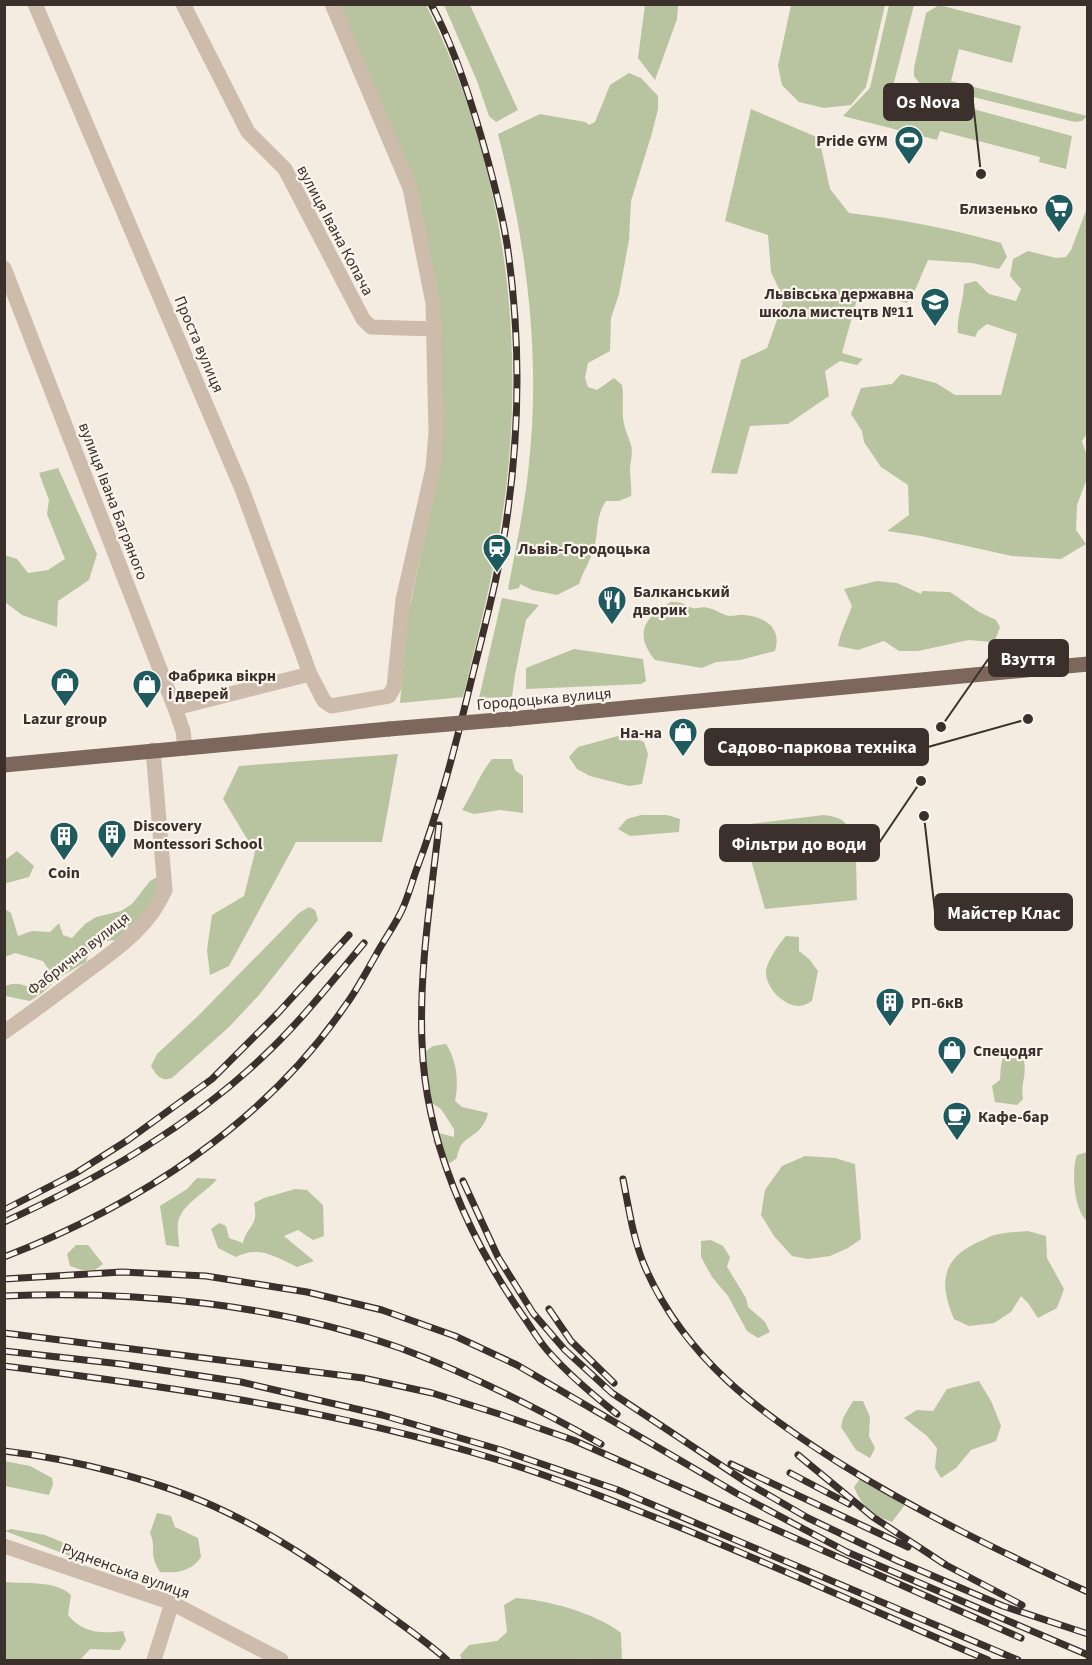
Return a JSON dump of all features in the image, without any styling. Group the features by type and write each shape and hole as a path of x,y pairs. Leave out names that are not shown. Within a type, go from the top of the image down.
{"main road":[{"name":"Городоцька вулиця","path":"4,765 1088,664"}],"street":[{"name":"Проста вулиця","path":"36,4 242,489 310,674 324,701 331,706 389,696 394,687 403,600 433,468 436,433 434,329"},
{"name":"вулиця Івана Копача","path":"183,4 248,132 285,169 363,320 371,327 434,329"},
{"path":"332,4 410,188 433,303 434,329"},
{"name":"вулиця Івана Багряного","path":"4,268 175,708 183,731 185,748"},
{"path":"175,708 310,674"},
{"name":"Фабрична вулиця","path":"4,1032 122,944 145,923 159,904 165,890 153,750"},
{"name":"Рудненська вулиця","path":"4,1546 12,1553 172,1603 281,1660"},
{"path":"154,1660 172,1603"}],"green space":[{"path":"339,5 426,5 453,66 476,129 492,195 504,261 511,328 512,396 509,463 496,551 463,697 400,703 408,614 438,477 419,195"},
{"path":"444,5 470,5 518,110 496,122 489,116 477,81"},
{"path":"645,5 678,5 677,19 655,80 638,58"},
{"path":"791,5 885,5 866,87 851,105 824,108 799,102 782,85 778,66"},
{"path":"889,5 914,5 891,94 900,96 911,92 1072,136 1066,169 1039,162 1040,157 940,131 937,140 843,116 870,88"},
{"path":"939,5 1021,26 1012,63 959,49 951,81 1087,116 1082,121 1075,122 920,84 914,76 914,68 926,13"},
{"path":"629,73 641,78 658,96 658,109 631,201 629,240 619,294 611,318 610,351 588,363 585,378 588,387 597,390 614,378 622,385 624,422 632,450 631,496 619,501 606,501 599,519 593,552 579,584 557,595 532,590 520,584 519,588 510,590 508,589 527,479 532,422 532,339 523,256 498,134 540,114 585,122 589,125 595,122 610,85"},
{"path":"751,109 819,138 830,189 849,213 926,225 1001,243 1007,257 999,269 972,263 928,260 907,303 859,292 842,353 863,359 857,365 840,361 825,371 829,396 788,424 750,426 737,474 711,473 741,360 767,348 783,303 771,272 768,235 725,221"},
{"path":"1087,208 1088,432 1082,441 1087,456 1087,478 1077,505 1076,530 1086,544 1061,559 1012,556 887,531 909,515 908,485 881,467 864,442 862,431 851,414 861,388 892,384 901,374 936,383 955,395 1001,395 1017,334 987,324 978,331 975,337 958,333 964,284 976,281 989,294 1016,301 1021,289 1010,276 1013,259 1028,251 1056,258 1066,257 1071,250"},
{"path":"58,468 97,554 89,580 58,601 57,627 22,615 5,602 4,555 17,559 28,573 48,570 65,559 47,514 49,500 39,473"},
{"path":"877,581 897,583 921,594 922,591 950,592 979,612 996,620 1000,627 996,638 991,642 969,640 918,651 899,651 884,641 858,650 838,646 852,606 844,589"},
{"path":"502,598 539,605 526,620 512,697 479,698"},
{"path":"671,602 693,608 706,607 730,616 742,615 759,618 774,630 777,643 775,651 740,660 716,662 702,668 655,660 645,642 645,626 654,614"},
{"path":"574,649 643,659 646,681 641,684 526,689 526,668"},
{"path":"618,736 631,736 644,742 648,754 642,784 629,786 590,776 577,769 569,757 578,747"},
{"path":"398,754 382,842 296,842 229,966 210,975 207,950 212,915 244,896 255,852 223,799 239,766"},
{"path":"492,759 512,759 515,770 523,776 523,813 500,810 474,814 462,810"},
{"path":"641,815 667,815 680,819 679,832 630,836 618,829 627,819"},
{"path":"824,815 842,820 851,835 856,857 857,900 765,909 741,825"},
{"path":"17,851 34,866 29,877 5,885 5,860"},
{"path":"163,874 162,898 116,940 97,945 86,962 60,977 30,1001 5,996 5,986 19,984 34,988 46,982 49,970 43,961 15,953 5,957 5,909 11,913 18,936 32,931 50,932 59,923 63,935 72,938 85,924 96,917 121,911 132,904 150,881"},
{"path":"309,907 315,910 318,920 259,995 229,1027 172,1078 159,1077 151,1066 157,1054 198,1016 299,913"},
{"path":"786,936 799,937 799,951 818,971 812,1001 799,1006 782,1000 772,990 767,979 768,964"},
{"path":"446,1044 453,1057 456,1071 455,1101 462,1107 488,1113 481,1128 462,1144 457,1158 450,1163 443,1162 433,1141 439,1133 454,1137 454,1129 441,1109 426,1099 424,1086 423,1053 433,1046"},
{"path":"1010,1048 1022,1054 1025,1067 1023,1099 1017,1105 995,1102 992,1086 1000,1080 1003,1059"},
{"path":"1087,1152 1087,1221 1079,1208 1074,1171 1077,1155"},
{"path":"805,1156 835,1158 855,1164 861,1239 830,1256 808,1259 792,1256 774,1236 761,1215 765,1190 782,1166"},
{"path":"197,1178 217,1179 189,1204 180,1216 179,1247 166,1245 160,1206 187,1189"},
{"path":"295,1189 307,1190 323,1205 324,1236 313,1240 298,1230 284,1236 314,1261 297,1267 260,1252 236,1257 218,1248 211,1229 219,1223 226,1226 229,1238 243,1243 254,1221 254,1203"},
{"path":"1028,1231 1046,1236 1047,1258 1064,1289 1057,1308 1038,1318 1021,1296 1011,1312 994,1323 969,1326 954,1319 945,1284 946,1274 957,1256 991,1236"},
{"path":"711,1240 723,1246 730,1257 727,1267 746,1298 748,1307 765,1322 770,1332 758,1338 747,1331 728,1296 712,1277 701,1257 701,1241"},
{"path":"76,1245 88,1245 103,1264 95,1270 82,1270 70,1266 67,1254"},
{"path":"979,1381 992,1403 1001,1426 996,1441 971,1450 956,1468 941,1478 935,1468 937,1448 927,1436 904,1418 917,1410 933,1411 947,1389"},
{"path":"853,1401 863,1401 870,1417 869,1436 875,1448 870,1458 856,1450 841,1427 843,1418"},
{"path":"4,1461 30,1466 52,1478 53,1484 49,1495 5,1486"},
{"path":"862,1476 886,1486 904,1506 892,1522 874,1513 861,1500 854,1487"},
{"path":"157,1513 171,1516 175,1527 198,1538 201,1557 193,1566 178,1572 160,1572 154,1560 150,1533"},
{"path":"11,1529 45,1535 93,1555 95,1559 88,1563 5,1531"},
{"path":"5,1582 49,1585 65,1590 71,1595 68,1615 80,1626 93,1631 123,1631 126,1640 120,1650 90,1649 80,1660 5,1660"},
{"path":"516,1598 571,1609 611,1626 621,1633 622,1660 462,1660 460,1655 469,1645 497,1641 507,1632 504,1605"}],"railway":[{"path":"4,1257 102,1213 149,1186 194,1157 237,1124 276,1088 313,1049 357,987 402,910 425,847 456,741 500,557 512,477 517,377 511,277 499,203 465,85 431,4"},
{"path":"439,825 426,934 422,988 422,1042 431,1115 441,1151 468,1220 503,1286 544,1346 563,1367 617,1414"},
{"path":"4,1210 76,1173 128,1140 212,1079 278,1013 349,935"},
{"path":"4,1222 111,1168 178,1125 210,1101 284,1036 364,943"},
{"path":"623,1179 637,1246 662,1300 681,1329 728,1381 782,1425 871,1482 962,1532 1088,1592"},
{"path":"463,1181 498,1257 533,1313 565,1350 612,1393 746,1482 808,1518 898,1561 1003,1606 1088,1634"},
{"path":"4,1279 122,1272 206,1276 307,1292 382,1310 455,1336 517,1365 736,1493 847,1552 1088,1655"},
{"path":"4,1296 104,1295 154,1298 205,1303 304,1320 353,1333 425,1358 502,1392 601,1444"},
{"path":"549,1309 571,1341 614,1383"},
{"path":"4,1333 363,1378 432,1393 573,1440 1021,1638"},
{"path":"4,1351 121,1364 241,1382 382,1415 501,1450 618,1490 1018,1660"},
{"path":"4,1366 254,1402 438,1442 539,1473 579,1488 700,1536 988,1660"},
{"path":"4,1451 117,1473 173,1490 224,1511 265,1532 323,1568 414,1633 447,1660"},
{"path":"798,1455 873,1517 946,1565 1022,1605"},
{"path":"731,1464 908,1547"},
{"path":"790,1473 849,1504"}],"place":[{"name":"Pride GYM","path":"909,166"},
{"name":"Os Nova","path":"981,174"},
{"name":"Близенько","path":"1059,234"},
{"name":"Львівська державна школа мистецтв №11","path":"935,328"},
{"name":"Львів-Городоцька","path":"497,574"},
{"name":"Балканський дворик","path":"612,626"},
{"name":"Lazur group","path":"65,708"},
{"name":"Фабрика вікрн і дверей","path":"147,710"},
{"name":"Садово-паркова техніка","path":"1028,719"},
{"name":"Взуття","path":"941,727"},
{"name":"На-на","path":"683,758"},
{"name":"Фільтри до води","path":"921,781"},
{"name":"Майстер Клас","path":"924,816"},
{"name":"Discovery Montessori School","path":"112,860"},
{"name":"Coin","path":"64,862"},
{"name":"РП-6кВ","path":"890,1028"},
{"name":"Спецодяг","path":"952,1076"},
{"name":"Кафе-бар","path":"957,1142"}]}
